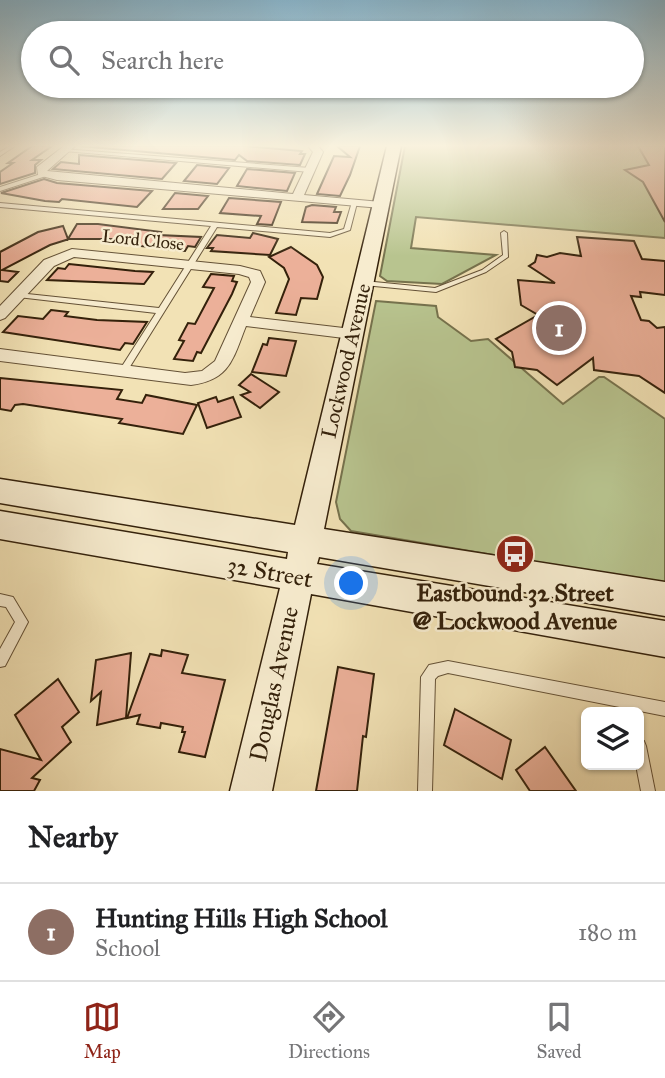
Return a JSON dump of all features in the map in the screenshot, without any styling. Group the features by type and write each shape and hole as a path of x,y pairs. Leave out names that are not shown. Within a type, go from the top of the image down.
{"street":[{"path":"131,183 381,205"},
{"path":"297,198 304,183"},
{"name":"Lockwood Avenue","path":"297,576 386,183"},
{"name":"Lord Close","path":"0,314 49,262 72,253 240,270 255,274 257,287 222,364 211,374 185,379 0,355"},
{"path":"242,321 352,334"},
{"name":"32 Street","path":"0,491 665,598"},
{"name":"32 Street","path":"0,525 665,639"},
{"name":"Douglas Avenue","path":"251,791 297,576"}],"lane":[{"path":"0,189 19,183"},
{"path":"0,205 330,235 346,230 354,202"},
{"path":"123,371 215,225"},
{"path":"364,283 436,290 453,285 506,256 504,233"},
{"path":"18,295 161,311"},
{"path":"0,600 9,601 22,622 0,661"},
{"path":"425,791 428,677 434,670 448,667 631,707"},
{"path":"644,708 665,709"},
{"path":"644,770 648,791"}],"green space":[{"path":"398,183 665,183 665,238 416,217 411,248 496,255 442,284 387,281 380,276"},
{"path":"376,301 436,306 438,317 471,341 488,339 563,404 599,377 604,377 665,419 665,584 351,531 340,519 336,502"}],"building":[{"path":"32,183 152,191 137,207 62,199 59,202 45,201 1,193"},
{"path":"239,183 291,183 287,191 237,186"},
{"path":"322,183 346,183 340,196 317,194"},
{"path":"644,183 665,183 665,222"},
{"path":"175,193 208,196 198,209 163,209"},
{"path":"229,198 281,202 272,225 257,224 261,216 220,213"},
{"path":"306,207 336,207 334,212 341,212 337,223 302,222"},
{"path":"77,224 161,232 159,235 201,237 195,247 188,246 185,251 114,243 118,239 69,239 50,245 2,270 18,272 8,282 0,281 0,252 38,232 63,226 68,239"},
{"path":"253,233 278,239 270,255 211,251 213,248 207,248 217,235 250,238"},
{"path":"577,237 634,241 642,259 665,261 665,295 640,292 641,297 631,296 641,320 649,321 657,328 665,327 665,393 639,376 594,370 593,358 557,385 537,370 515,367 512,352 496,339 538,315 521,305 518,280 555,283 529,266 535,262 537,255 547,257 560,253 581,256"},
{"path":"291,247 317,265 323,277 317,299 301,298 296,315 276,313 289,279 284,268 269,257"},
{"path":"69,264 153,272 144,284 47,280 58,268 65,269"},
{"path":"211,274 234,276 232,281 237,282 232,294 201,353 197,352 193,361 174,359 184,341 179,340 188,323 195,324 214,288 203,287"},
{"path":"51,310 68,312 65,316 97,320 147,322 133,344 125,343 120,350 3,332 18,316 43,319"},
{"path":"269,338 296,341 286,376 252,372 263,344 267,345"},
{"path":"251,374 279,392 260,408 241,395 250,392 239,385"},
{"path":"0,378 122,390 117,399 142,403 146,395 197,405 183,434 119,423 122,419 23,404 15,405 11,411 0,409"},
{"path":"216,397 218,402 233,397 241,417 207,428 198,403"},
{"path":"162,650 188,655 182,673 225,680 205,757 179,752 185,732 182,732 183,727 161,723 160,728 137,724 140,715 127,718 150,654 161,656"},
{"path":"131,653 126,718 97,725 101,692 91,701 96,660"},
{"path":"338,667 374,674 357,791 316,791"},
{"path":"58,679 79,712 62,727 71,742 32,778 40,780 34,791 0,791 0,749 41,760 15,715"},
{"path":"455,709 511,740 502,779 444,745"},
{"path":"545,747 576,791 530,791 516,770"}],"place":[{"name":"Hunting Hills High School","path":"559,328"},
{"name":"Eastbound 32 Street @ Lockwood Avenue","path":"515,554"}]}
